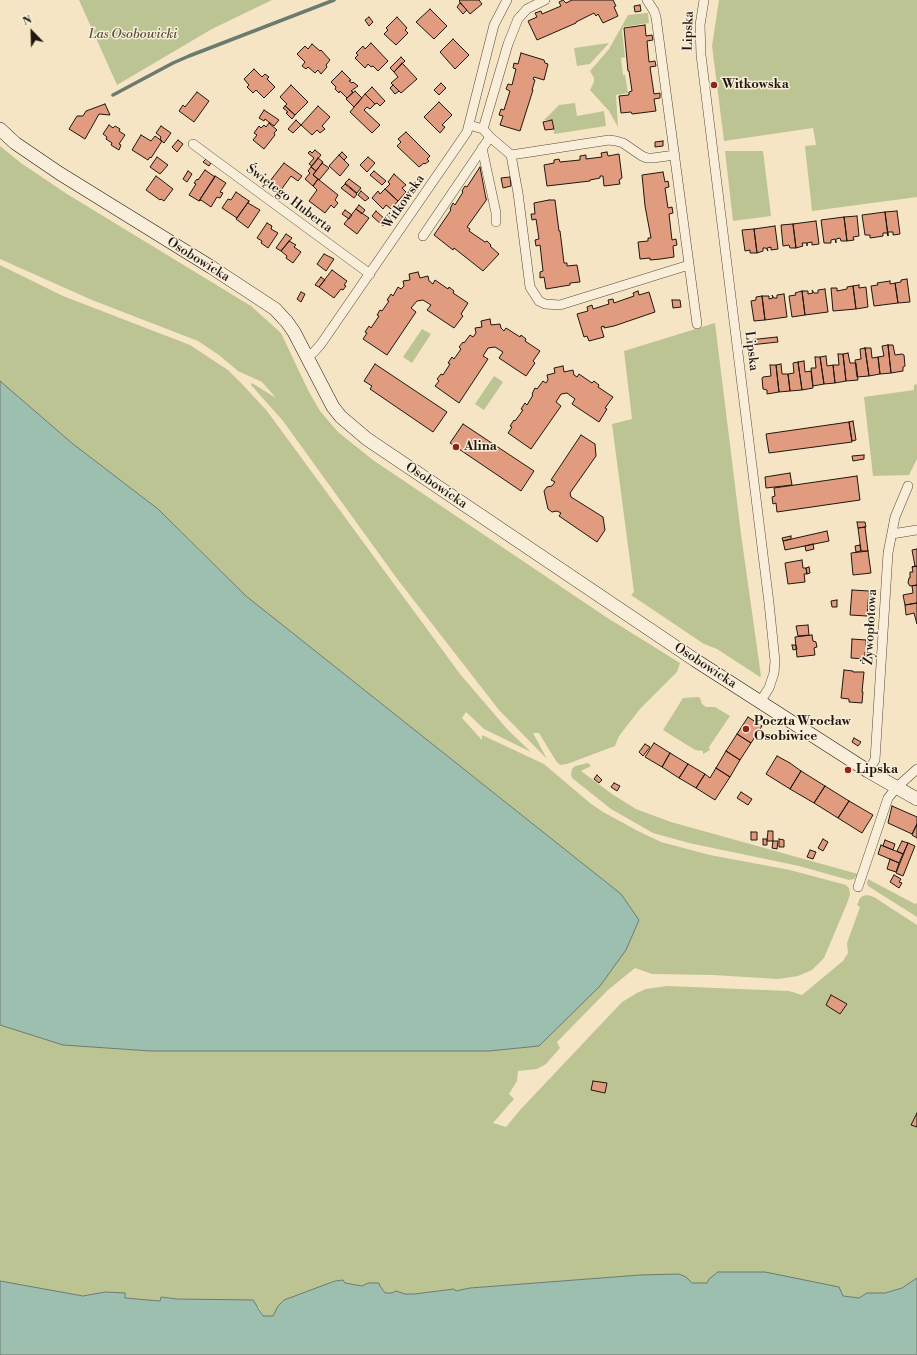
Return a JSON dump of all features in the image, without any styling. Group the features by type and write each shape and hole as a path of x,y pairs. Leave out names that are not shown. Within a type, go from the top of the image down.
{"street":[{"name":"Witkowska","path":"307,357 321,344 467,132 494,25 506,0"},
{"path":"483,129 508,44 518,19 527,9 545,0"},
{"path":"647,0 656,17 696,324"},
{"name":"Lipska","path":"704,0 699,37 702,70 770,603 775,660 774,673 770,688 760,702"},
{"path":"469,125 483,129 511,155 518,193 530,287 540,301 545,304 560,305 689,265"},
{"name":"Osobowicka","path":"0,129 15,143 59,173 275,309 287,322 341,417 367,439 695,660 868,771 917,799"},
{"path":"423,236 490,137"},
{"path":"511,155 609,140 623,143 647,158 675,155"},
{"name":"Świętego Huberta","path":"193,144 370,274"},
{"path":"482,148 496,213 496,222"},
{"name":"Żywopłotowa","path":"868,771 875,760 888,553 895,517 908,486"},
{"path":"892,534 917,530"},
{"path":"858,887 888,798 917,768"}],"green space":[{"name":"Las Osobowicki","path":"79,0 272,0 212,29 117,85"},
{"path":"719,0 917,0 917,197 812,211 805,146 816,145 813,128 724,141 712,46"},
{"path":"648,13 649,23 623,27 622,31 625,57 621,58 623,75 625,75 628,93 616,95 618,127 609,111 590,90 594,82 594,78 590,71 609,49 628,15"},
{"path":"609,43 590,64 577,66 574,48"},
{"path":"575,103 577,116 604,111 606,126 554,134 553,120 544,120 559,105"},
{"path":"0,146 21,163 67,194 251,306 281,333 308,390 320,411 338,432 373,460 606,617 680,663 677,672 640,709 619,736 615,746 567,764 560,765 539,733 533,733 547,759 499,710 398,580 283,421 251,385 252,383 276,398 262,382 238,371 219,355 198,341 92,300 0,259"},
{"path":"725,151 763,151 771,216 733,221"},
{"path":"0,265 63,296 190,345 228,370 267,411 460,674 508,730 531,752 484,729 466,712 462,718 482,740 482,735 544,764 590,803 603,812 661,842 710,855 790,870 846,885 849,888 850,894 848,901 824,958 812,970 798,976 778,979 713,975 652,974 635,968 608,990 557,1042 560,1048 546,1064 537,1069 518,1071 517,1081 509,1094 514,1099 493,1123 506,1127 520,1110 622,1002 637,993 646,989 667,986 789,991 802,995 843,961 848,953 847,943 860,907 857,905 860,898 867,895 874,897 917,925 917,1278 902,1288 885,1293 867,1293 859,1298 692,1283 686,1277 640,1275 470,1288 456,1291 454,1289 414,1294 404,1294 396,1291 392,1293 385,1293 379,1286 368,1283 362,1286 345,1283 343,1280 335,1281 285,1300 278,1306 274,1316 263,1316 259,1307 161,1297 160,1301 125,1298 125,1294 105,1292 83,1296 0,1281 0,1025 63,1045 151,1051 489,1051 539,1046 639,920 621,894 246,596 158,509 73,444 0,381"},
{"path":"715,323 760,677 717,649 704,644 631,595 634,592 612,424 632,419 624,351"},
{"path":"422,329 431,334 412,363 403,357"},
{"path":"494,376 503,382 484,410 475,404"},
{"path":"917,384 917,459 909,475 873,476 864,397 914,390 914,385"},
{"path":"683,698 700,698 702,704 706,707 715,707 730,716 709,747 710,750 703,754 703,751 695,750 663,730"},
{"path":"588,763 591,766 581,771 612,794 636,809 671,822 858,874 854,879 849,880 799,866 689,843 653,833 611,809 572,778 572,769 575,766"},
{"path":"868,879 915,904 917,903 917,917 868,886"}],"shaded area":[{"path":"0,381 73,444 158,509 246,596 621,894 639,920 626,950 600,986 539,1046 489,1051 151,1051 63,1045 0,1025"},
{"path":"718,1272 765,1272 839,1287 843,1296 859,1298 867,1293 885,1293 902,1288 917,1278 917,1355 0,1355 0,1281 83,1296 105,1292 125,1293 125,1298 160,1301 161,1297 177,1299 253,1300 263,1316 273,1316 278,1306 284,1300 335,1281 343,1280 345,1283 362,1286 368,1283 379,1283 385,1293 392,1293 396,1291 405,1294 414,1294 454,1289 456,1291 470,1288 640,1275 679,1274 686,1277 692,1283 707,1283 709,1279"}],"building":[{"path":"479,0 482,4 470,14 459,1"},
{"path":"563,0 566,3 572,0 613,0 618,16 603,23 598,14 596,16 594,13 576,23 537,40 528,21 537,17 535,13 541,11 542,14 561,6 559,2"},
{"path":"460,3 467,10 463,14 457,7"},
{"path":"640,5 641,11 635,12 634,6"},
{"path":"430,9 447,26 434,39 416,22"},
{"path":"369,17 373,22 369,26 365,20"},
{"path":"397,17 407,28 405,30 408,33 396,45 384,34 388,30 386,28"},
{"path":"645,25 646,36 652,35 653,40 647,41 649,62 655,61 656,66 650,67 654,94 660,93 660,98 654,99 656,111 632,114 631,112 621,113 619,96 629,95 629,92 632,91 628,71 624,28"},
{"path":"453,39 469,55 455,69 440,52"},
{"path":"371,43 388,61 378,71 373,66 371,67 368,64 365,68 355,58 358,55 356,53 363,46 365,49"},
{"path":"312,44 320,51 321,50 330,60 326,65 327,67 321,74 318,70 315,73 308,67 306,69 302,66 305,62 297,54 305,46 308,49"},
{"path":"521,53 544,60 545,63 548,64 544,80 534,77 533,79 535,80 533,90 520,131 500,125 503,116 499,115 501,109 504,110 510,91 506,89 508,84 512,85 516,69 513,68 514,63 518,64"},
{"path":"401,57 405,61 394,72 390,68"},
{"path":"402,63 417,79 401,93 391,83 398,77 394,72"},
{"path":"254,69 262,77 265,74 269,77 267,79 275,87 264,98 256,90 253,93 247,87 249,85 244,79"},
{"path":"342,71 351,80 349,81 358,86 351,91 353,92 347,98 340,91 339,93 335,89 336,87 331,82"},
{"path":"441,83 446,88 439,95 434,90"},
{"path":"291,85 308,102 295,115 285,106 287,104 280,97"},
{"path":"393,85 399,91 395,94 390,88"},
{"path":"372,87 385,101 380,106 377,103 375,104 365,94"},
{"path":"355,91 362,98 354,107 346,99"},
{"path":"197,92 209,101 194,122 179,111 183,105 185,107"},
{"path":"365,94 375,104 370,109 367,107 364,110 380,125 372,133 350,112"},
{"path":"439,102 452,115 442,125 445,127 440,133 424,117"},
{"path":"105,104 110,115 99,114 85,139 69,129 77,116 83,116 86,111"},
{"path":"285,106 295,115 292,119 286,113 288,112 283,108"},
{"path":"318,106 330,117 322,126 325,129 320,133 317,130 312,135 301,125"},
{"path":"264,110 279,120 274,126 265,119 264,121 259,118"},
{"path":"296,120 301,125 293,133 288,129"},
{"path":"552,120 554,129 545,130 543,122"},
{"path":"269,123 277,130 264,149 253,140 257,135 254,133 259,126 261,128 264,125 266,127"},
{"path":"109,125 113,128 115,126 120,129 119,131 125,135 119,144 121,145 119,150 111,145 112,143 106,139 107,137 103,134"},
{"path":"161,126 171,133 164,143 160,140 161,137 156,133"},
{"path":"406,132 430,156 427,159 429,161 419,167 397,146 401,142 398,139"},
{"path":"141,135 151,141 155,136 162,141 151,158 150,157 148,160 132,150"},
{"path":"178,140 183,144 177,152 172,147"},
{"path":"663,141 663,146 655,147 655,142"},
{"path":"315,150 321,155 312,166 309,164 314,158 308,153 310,151 312,153"},
{"path":"342,152 347,157 344,160 339,155"},
{"path":"607,152 608,156 619,154 622,178 619,180 620,184 604,186 603,176 600,176 600,178 590,181 547,186 544,165 554,163 554,160 559,159 560,162 580,160 580,156 586,155 586,159 602,157 601,153"},
{"path":"339,155 349,165 340,176 329,166"},
{"path":"157,157 168,165 160,174 150,167"},
{"path":"368,157 375,163 367,172 360,165"},
{"path":"318,158 323,162 316,171 311,167"},
{"path":"206,159 211,163 209,166 203,162"},
{"path":"284,163 302,176 298,181 291,176 281,190 270,181"},
{"path":"322,163 329,168 319,180 313,175"},
{"path":"311,167 316,171 313,175 318,179 313,186 305,179 310,173 308,171"},
{"path":"480,167 487,199 467,227 470,229 469,231 485,242 487,241 499,254 483,271 454,248 453,250 434,235 451,210 450,209 453,203 455,205 465,186 467,187"},
{"path":"205,170 215,177 199,201 189,195 196,184 194,183"},
{"path":"188,171 192,174 187,182 183,179"},
{"path":"374,171 386,181 382,185 370,175"},
{"path":"663,172 665,182 668,181 669,187 665,188 668,208 672,207 673,213 669,214 672,240 676,239 677,245 673,246 674,257 650,260 650,258 640,259 638,242 648,241 648,238 651,238 645,206 642,175"},
{"path":"394,174 406,185 402,188 406,192 398,201 385,189 390,184 388,182"},
{"path":"156,176 173,189 164,201 161,199 160,200 146,190"},
{"path":"215,176 226,183 220,192 223,193 220,198 217,197 211,207 201,200 199,201"},
{"path":"510,177 511,186 503,188 501,178"},
{"path":"318,179 338,195 335,200 338,203 334,208 331,205 325,213 309,201 317,190 313,186"},
{"path":"349,179 361,188 357,193 345,183"},
{"path":"345,184 357,194 354,198 341,188"},
{"path":"385,189 398,201 391,209 386,205 383,209 372,198 378,191 380,194"},
{"path":"361,191 369,198 365,201 358,195"},
{"path":"236,192 249,201 237,218 222,208 228,199 231,200"},
{"path":"555,200 564,263 567,263 567,266 577,265 580,282 546,289 544,277 540,278 540,272 543,271 540,245 536,246 535,240 539,239 536,219 532,220 531,214 535,214 534,203"},
{"path":"249,201 248,203 260,210 248,228 236,219"},
{"path":"359,205 365,210 362,214 356,209"},
{"path":"356,209 369,218 357,234 344,224"},
{"path":"345,210 352,215 349,219 342,214"},
{"path":"376,211 387,221 383,226 372,216"},
{"path":"897,211 900,234 893,235 893,232 888,232 888,236 885,212"},
{"path":"885,212 888,236 887,233 883,233 883,236 870,238 870,235 865,235 862,215"},
{"path":"857,216 859,236 853,237 854,240 847,241 844,217"},
{"path":"844,217 847,241 841,241 840,238 836,239 836,243 835,239 831,240 831,243 824,243 821,220"},
{"path":"816,221 819,244 812,245 812,242 802,243 803,246 796,248 793,224"},
{"path":"267,223 272,226 271,229 278,233 268,248 257,238"},
{"path":"793,224 796,248 790,248 789,245 783,246 781,225"},
{"path":"775,226 778,249 771,250 771,247 767,248 768,251 766,248 763,248 763,251 757,253 754,229"},
{"path":"754,229 757,253 750,253 750,250 745,251 742,230"},
{"path":"286,234 292,238 281,251 276,248"},
{"path":"289,241 296,245 294,247 301,252 293,263 286,258 287,256 281,251"},
{"path":"324,254 334,259 326,271 317,264"},
{"path":"332,270 347,281 343,290 341,289 334,298 319,287"},
{"path":"418,272 420,278 428,276 429,281 433,284 435,280 448,289 449,287 454,291 453,293 468,303 461,314 463,316 454,328 427,310 431,305 423,300 417,301 411,308 416,312 387,355 363,339 367,333 365,332 369,326 371,328 379,316 377,315 380,310 382,311 389,301 387,300 391,294 393,296 398,287 401,289 404,286 403,281 410,280 409,274"},
{"path":"321,277 325,280 319,287 315,285"},
{"path":"907,279 910,302 898,303 895,283"},
{"path":"890,281 890,284 895,283 898,303 874,306 871,286 878,285 877,283"},
{"path":"859,285 859,288 866,287 868,307 856,309 853,286"},
{"path":"853,286 856,309 833,311 831,288 837,288 837,291"},
{"path":"825,289 828,312 805,315 802,291 808,291 808,294 813,293 812,290 814,293 818,293 818,290"},
{"path":"638,291 639,295 649,292 655,312 614,326 604,328 604,326 601,327 604,337 589,341 587,336 584,337 577,314 588,311 587,307 592,305 593,309 609,304 608,300 613,299 614,303 634,296 633,293"},
{"path":"802,291 805,315 792,317 789,296 796,295 795,293"},
{"path":"301,292 305,294 301,302 297,299"},
{"path":"784,294 787,317 765,320 762,296 769,296 769,299 773,298 772,295 774,298 777,298 777,295"},
{"path":"762,296 765,320 754,321 751,301 756,300 756,297"},
{"path":"672,300 680,300 681,307 673,308"},
{"path":"490,319 491,325 500,324 504,331 506,328 520,337 521,335 526,339 525,341 540,351 533,361 535,363 526,376 499,358 503,352 495,347 488,348 483,356 488,359 459,403 435,386 439,381 437,379 441,374 443,375 450,364 448,363 452,357 454,359 461,349 459,347 463,342 464,343 470,335 473,337 476,333 475,328 482,327 481,321"},
{"path":"777,337 778,342 750,345 749,340"},
{"path":"888,345 893,345 895,355 904,355 905,366 903,367 903,371 891,373"},
{"path":"888,345 891,373 880,374 878,357 884,356 882,346"},
{"path":"865,348 871,348 872,358 878,357 880,374 869,376"},
{"path":"865,348 869,376 857,377 855,360 861,359 860,349"},
{"path":"848,353 850,363 856,363 858,380 846,381 843,354"},
{"path":"838,354 843,354 846,381 835,383 833,365 839,365"},
{"path":"826,356 827,366 833,365 835,383 824,384 820,357"},
{"path":"815,357 820,357 824,384 813,386 811,368 816,368"},
{"path":"804,361 805,372 811,371 813,388 802,390 798,362"},
{"path":"798,362 802,390 790,391 788,374 794,373 793,363"},
{"path":"375,364 447,412 433,432 370,389 372,386 364,381"},
{"path":"781,364 782,374 788,374 790,391 779,392 776,365"},
{"path":"770,365 776,365 779,392 767,394 767,390 763,389 762,378 771,376"},
{"path":"563,366 564,372 573,370 574,375 577,377 579,374 592,383 594,381 599,385 598,387 613,397 605,408 607,409 599,422 572,404 575,399 567,393 561,394 556,402 561,406 531,449 508,433 512,427 510,426 523,410 521,409 525,403 527,405 535,388 537,389 543,381 546,383 548,380 547,375 555,373 554,368"},
{"path":"853,421 856,440 852,441 849,422"},
{"path":"849,422 852,442 769,453 766,434"},
{"path":"463,424 534,471 521,491 450,443"},
{"path":"581,435 595,444 596,456 570,493 571,497 603,517 605,530 597,542 559,516 561,513 557,511 552,512 548,509 544,491 555,482 551,480"},
{"path":"864,455 864,459 853,461 852,456"},
{"path":"790,473 792,485 766,488 765,477"},
{"path":"857,476 860,500 777,512 776,503 773,504 772,497 775,496 774,488"},
{"path":"857,522 865,522 866,527 858,528"},
{"path":"865,527 868,551 861,551 858,528"},
{"path":"827,531 829,541 785,550 783,541"},
{"path":"791,536 791,539 783,541 782,538"},
{"path":"813,544 814,549 806,551 805,546"},
{"path":"860,545 861,551 856,552 855,546"},
{"path":"917,549 917,566 912,567 915,566 912,550"},
{"path":"868,551 871,573 853,575 851,553"},
{"path":"802,560 803,568 806,568 807,574 804,574 805,582 788,584 785,563"},
{"path":"917,566 917,585 910,586 908,583 910,572 913,572 912,567"},
{"path":"809,567 810,573 807,574 806,568"},
{"path":"917,585 917,603 905,605 903,595 913,593 912,586"},
{"path":"852,590 869,591 867,616 850,615"},
{"path":"837,600 837,607 832,607 831,601"},
{"path":"917,603 917,624 914,613 906,615 905,605"},
{"path":"808,625 809,635 798,636 796,626"},
{"path":"812,635 813,641 816,642 817,647 814,648 815,655 797,657 795,637"},
{"path":"852,639 866,640 866,646 869,646 868,653 865,652 865,659 851,658"},
{"path":"792,645 796,645 797,649 793,650"},
{"path":"844,670 864,672 862,703 849,702 849,699 841,698"},
{"path":"748,717 762,726 751,743 737,734"},
{"path":"737,734 751,743 740,760 726,751"},
{"path":"854,738 861,742 858,746 852,742"},
{"path":"654,743 670,753 662,767 645,757"},
{"path":"645,744 650,747 643,756 639,752"},
{"path":"726,751 740,760 730,777 716,768"},
{"path":"670,753 688,764 679,778 662,767"},
{"path":"777,756 801,771 790,789 766,774"},
{"path":"688,764 705,774 696,788 679,778"},
{"path":"716,768 730,777 715,800 696,788 705,774 710,778"},
{"path":"801,771 825,786 814,803 790,789"},
{"path":"597,775 602,780 599,783 594,779"},
{"path":"614,783 620,786 617,791 611,787"},
{"path":"825,786 849,801 838,818 814,803"},
{"path":"741,792 752,799 748,805 737,798"},
{"path":"849,801 873,815 862,833 838,818"},
{"path":"892,806 917,817 917,824 912,834 888,823"},
{"path":"917,824 917,838 912,835"},
{"path":"768,831 773,831 773,841 767,841"},
{"path":"751,832 757,832 757,840 751,840"},
{"path":"763,839 767,839 767,845 763,845"},
{"path":"779,839 784,840 784,847 779,847"},
{"path":"823,839 828,842 823,851 818,848"},
{"path":"885,840 895,844 893,850 883,846"},
{"path":"773,841 778,841 777,849 772,848"},
{"path":"902,841 908,843 903,854 897,851"},
{"path":"908,843 915,846 903,876 896,873"},
{"path":"881,845 903,854 899,863 878,854"},
{"path":"810,850 816,852 813,859 807,857"},
{"path":"890,859 899,863 896,872 887,869"},
{"path":"894,875 901,879 899,882 902,883 899,888 890,882"},
{"path":"831,995 847,1004 840,1014 826,1005"},
{"path":"593,1081 607,1083 605,1093 591,1090"},
{"path":"917,1113 917,1127 911,1125"}],"waterway":[{"path":"113,95 189,56 334,0"}],"place":[{"name":"Witkowska","path":"714,85"},
{"name":"Alina","path":"456,447"},
{"name":"Poczta Wrocław Osobiwice","path":"746,729"},
{"name":"Lipska","path":"848,770"}]}
